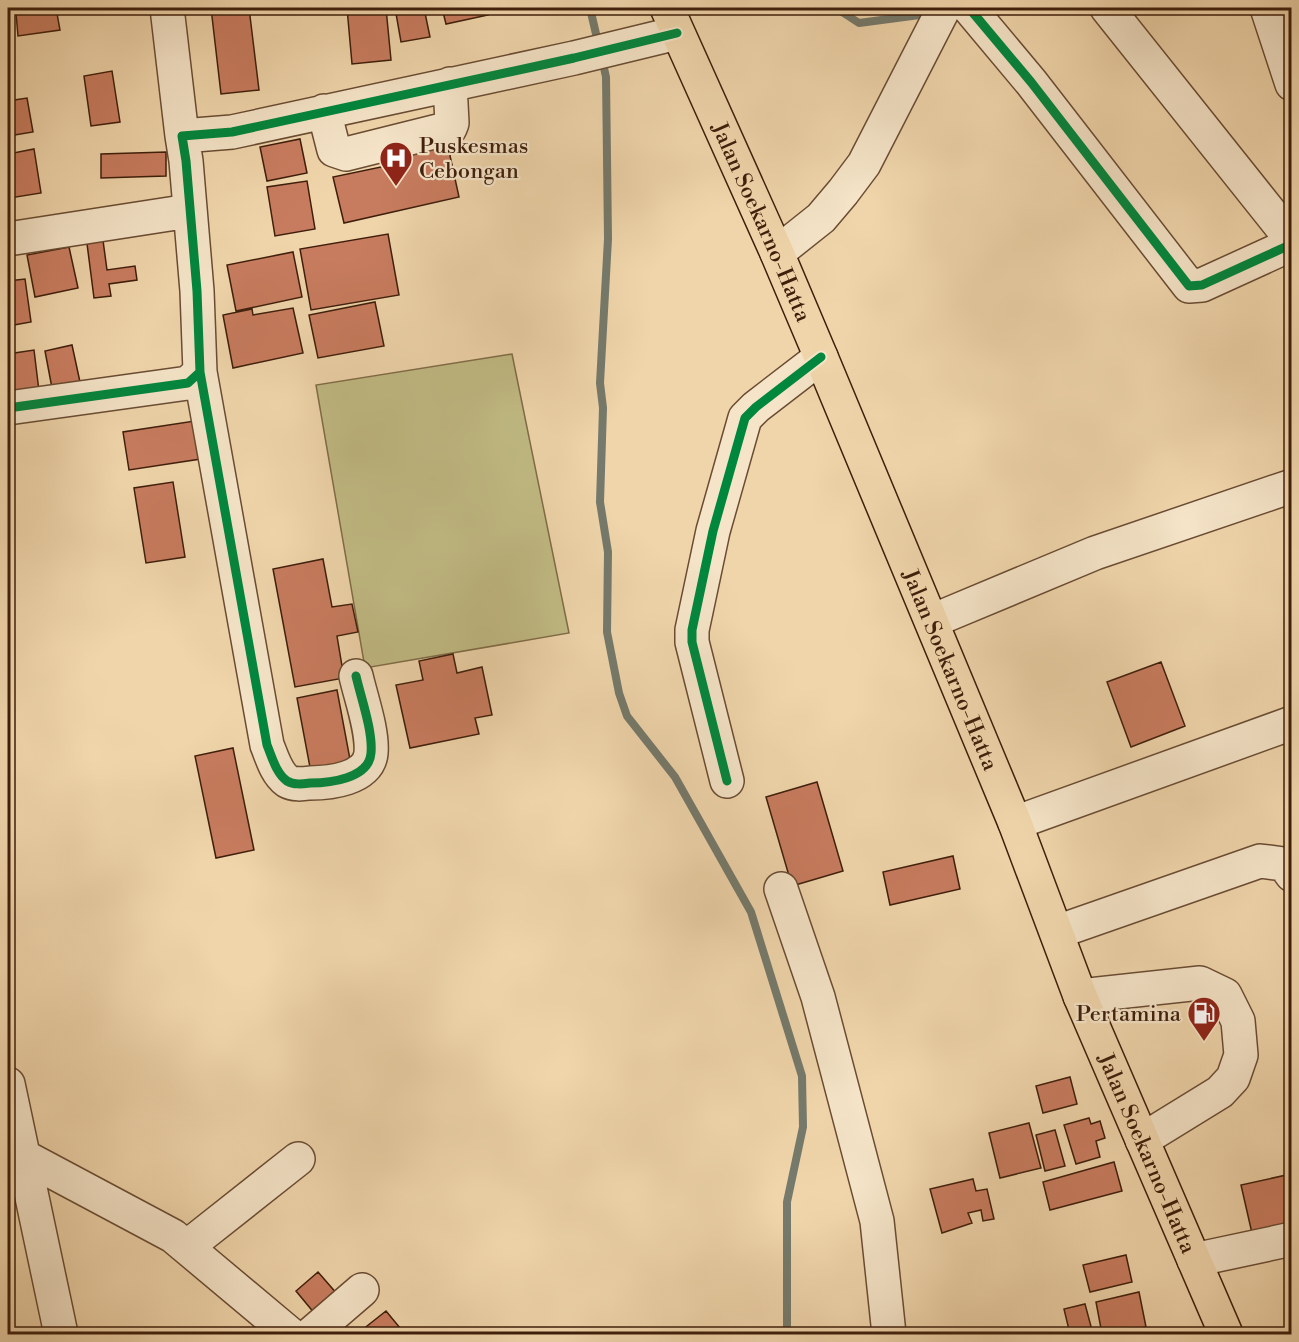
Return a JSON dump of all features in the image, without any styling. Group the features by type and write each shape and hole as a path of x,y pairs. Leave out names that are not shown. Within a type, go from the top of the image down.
{"main road":[{"name":"Jalan Soekarno-Hatta","path":"672,21 777,253 821,357 1015,823 1080,996 1226,1335"}],"street":[{"path":"167,8 186,161 197,291 200,372 267,745 273,762 286,780 294,784 332,783 363,769 371,755 356,676"},
{"path":"777,253 821,218 864,164 944,8"},
{"path":"969,8 1031,82 1189,286 1202,285 1292,242 1107,8"},
{"path":"1267,8 1292,84"},
{"path":"182,136 232,132 574,58 609,49 672,21"},
{"path":"324,111 334,150 346,154 450,128 452,123 450,84"},
{"path":"8,239 189,211"},
{"path":"727,781 692,642 692,630 713,531 745,418 821,357"},
{"path":"8,408 188,382 200,372"},
{"path":"932,621 1095,553 1292,486"},
{"path":"1015,823 1292,723"},
{"path":"1057,932 1260,861 1284,864 1292,875"},
{"path":"781,889 818,997 877,1221 889,1335"},
{"path":"1080,996 1200,983 1226,995 1238,1021 1241,1055 1233,1078 1220,1092 1142,1140"},
{"path":"8,1084 19,1192 61,1335"},
{"path":"15,1153 157,1226 188,1246 290,1335"},
{"path":"188,1246 298,1159"},
{"path":"1194,1260 1292,1239"},
{"path":"310,1335 362,1290"}],"shaded area":[{"path":"512,354 569,633 365,668 316,385"}],"building":[{"path":"56,8 60,30 18,36 16,13"},
{"path":"211,8 249,8 259,90 221,94"},
{"path":"347,8 386,8 391,60 352,64"},
{"path":"395,8 424,8 430,37 401,42"},
{"path":"442,8 486,8 488,15 446,24"},
{"path":"112,71 120,122 91,126 84,76"},
{"path":"27,98 33,132 8,136 8,101"},
{"name":"Puskesmas Cebongan","path":"432,137 437,154 449,151 459,197 344,223 333,177 386,166 382,149"},
{"path":"300,139 307,173 267,181 260,147"},
{"path":"34,149 41,193 10,198 8,154"},
{"path":"166,152 166,176 101,178 101,154"},
{"path":"307,181 315,229 275,236 267,187"},
{"path":"102,233 107,270 135,266 137,280 109,284 111,296 94,298 86,236"},
{"path":"388,234 399,295 311,310 300,249"},
{"path":"69,247 78,288 35,297 27,255"},
{"path":"293,252 302,297 236,311 227,265"},
{"path":"25,279 31,322 8,326 8,281"},
{"path":"375,302 384,346 318,358 309,315"},
{"path":"293,308 303,353 233,368 223,315 252,309 253,315"},
{"path":"72,345 80,382 52,388 45,351"},
{"path":"34,350 39,391 13,394 8,354"},
{"path":"201,420 207,458 129,470 123,432"},
{"path":"173,482 185,557 146,563 134,488"},
{"path":"323,559 332,607 352,604 358,632 337,636 344,678 295,687 273,569"},
{"path":"453,654 457,673 482,667 492,715 475,718 479,734 410,748 396,685 423,680 419,661"},
{"path":"1161,662 1185,726 1131,747 1107,682"},
{"path":"337,690 352,770 312,778 297,698"},
{"path":"233,748 254,850 216,858 195,756"},
{"path":"817,782 843,871 792,886 766,797"},
{"path":"953,856 960,889 890,905 883,872"},
{"path":"1070,1077 1077,1104 1043,1113 1036,1086"},
{"path":"1089,1118 1091,1124 1100,1121 1105,1138 1096,1141 1100,1157 1076,1164 1064,1125"},
{"path":"1029,1123 1041,1168 1000,1178 989,1133"},
{"path":"1055,1130 1065,1166 1045,1171 1036,1135"},
{"path":"1114,1162 1122,1191 1050,1210 1043,1182"},
{"path":"1291,1174 1292,1233 1254,1242 1241,1185"},
{"path":"973,1179 976,1191 987,1189 994,1219 983,1221 981,1210 968,1213 972,1223 942,1233 930,1189"},
{"path":"1126,1255 1132,1282 1090,1292 1083,1265"},
{"path":"318,1272 338,1295 315,1314 296,1291"},
{"path":"1139,1292 1146,1327 1102,1334 1096,1302"},
{"path":"1085,1304 1093,1334 1070,1334 1064,1309"},
{"path":"386,1311 405,1334 357,1334"}],"waterway":[{"path":"590,8 599,47"},
{"path":"590,11 623,8"},
{"path":"836,8 859,23 927,14 928,11"},
{"path":"602,59 606,77 608,239 600,383 603,408 600,502 608,552 607,632 619,693 627,716 675,777 751,912 802,1076 803,1127 787,1202 787,1334"}],"cycle path":[{"path":"969,8 1031,82 1189,286 1202,285 1292,244"},
{"path":"8,408 188,383 200,372 197,291 182,136 232,132 574,58 677,33"},
{"path":"727,781 692,642 692,630 713,531 745,418 821,357"},
{"path":"200,372 267,745 277,769 287,781 301,784 347,778 363,769 369,762 370,735 356,676"}],"place":[{"name":"Puskesmas Cebongan","path":"396,187"},
{"name":"Pertamina","path":"1204,1042"}]}
